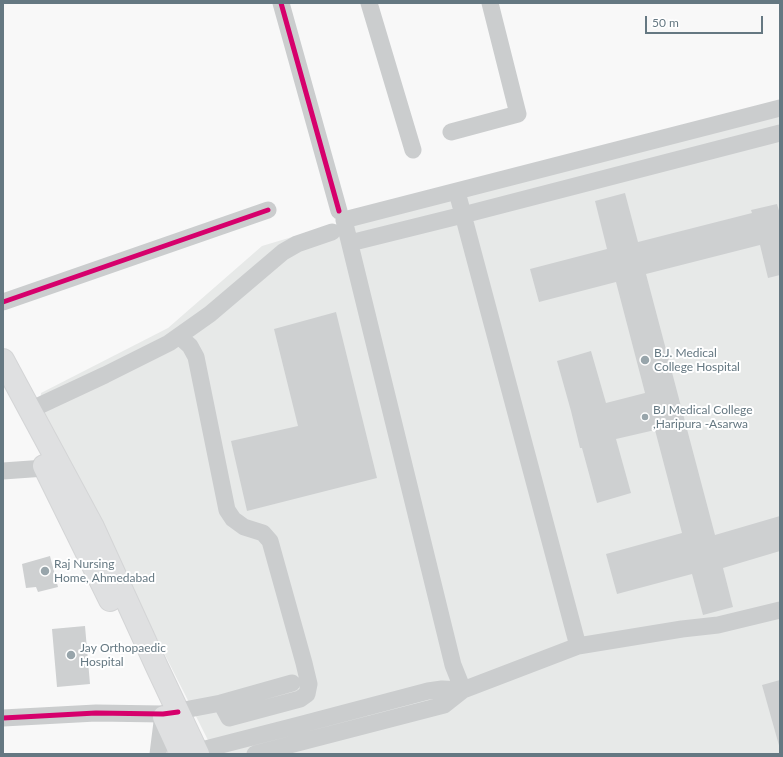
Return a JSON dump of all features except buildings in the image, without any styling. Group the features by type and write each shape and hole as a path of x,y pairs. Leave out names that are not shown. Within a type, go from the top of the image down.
{"main road":[{"path":"3,360 94,527 170,713"},
{"path":"3,393 45,468 104,587 190,753"}],"street":[{"path":"281,3 338,221 350,243 453,665 463,690"},
{"path":"369,3 413,150"},
{"path":"451,132 518,114 490,3"},
{"path":"30,410 169,343 210,314 283,252 338,221 457,192 780,108"},
{"path":"350,243 780,133"},
{"path":"457,192 578,646"},
{"path":"3,302 268,210"},
{"path":"179,336 190,346 196,357 227,510 233,519 244,527 263,532 270,541 309,684 307,694 300,699 229,718 221,703"},
{"path":"3,471 45,468"},
{"path":"255,754 444,705 463,690 578,646 682,629 718,625 780,610"},
{"path":"3,718 96,713 170,713 221,703 292,683"},
{"path":"190,753 299,726 428,691 442,689 463,690"},
{"path":"158,754 170,713"}],"shaded area":[{"path":"780,111 780,754 215,754 40,407 41,393 168,328 262,246 312,231"}],"cycle path":[{"path":"281,3 339,211"},
{"path":"3,302 268,210"},
{"path":"3,718 96,713 163,714 178,712"}],"place":[{"name":"B.J. Medical College Hospital","path":"645,360"},
{"name":"BJ Medical College ,Haripura -Asarwa","path":"645,417"},
{"name":"Raj Nursing Home, Ahmedabad","path":"45,571"},
{"name":"Jay Orthopaedic Hospital","path":"71,655"}]}
